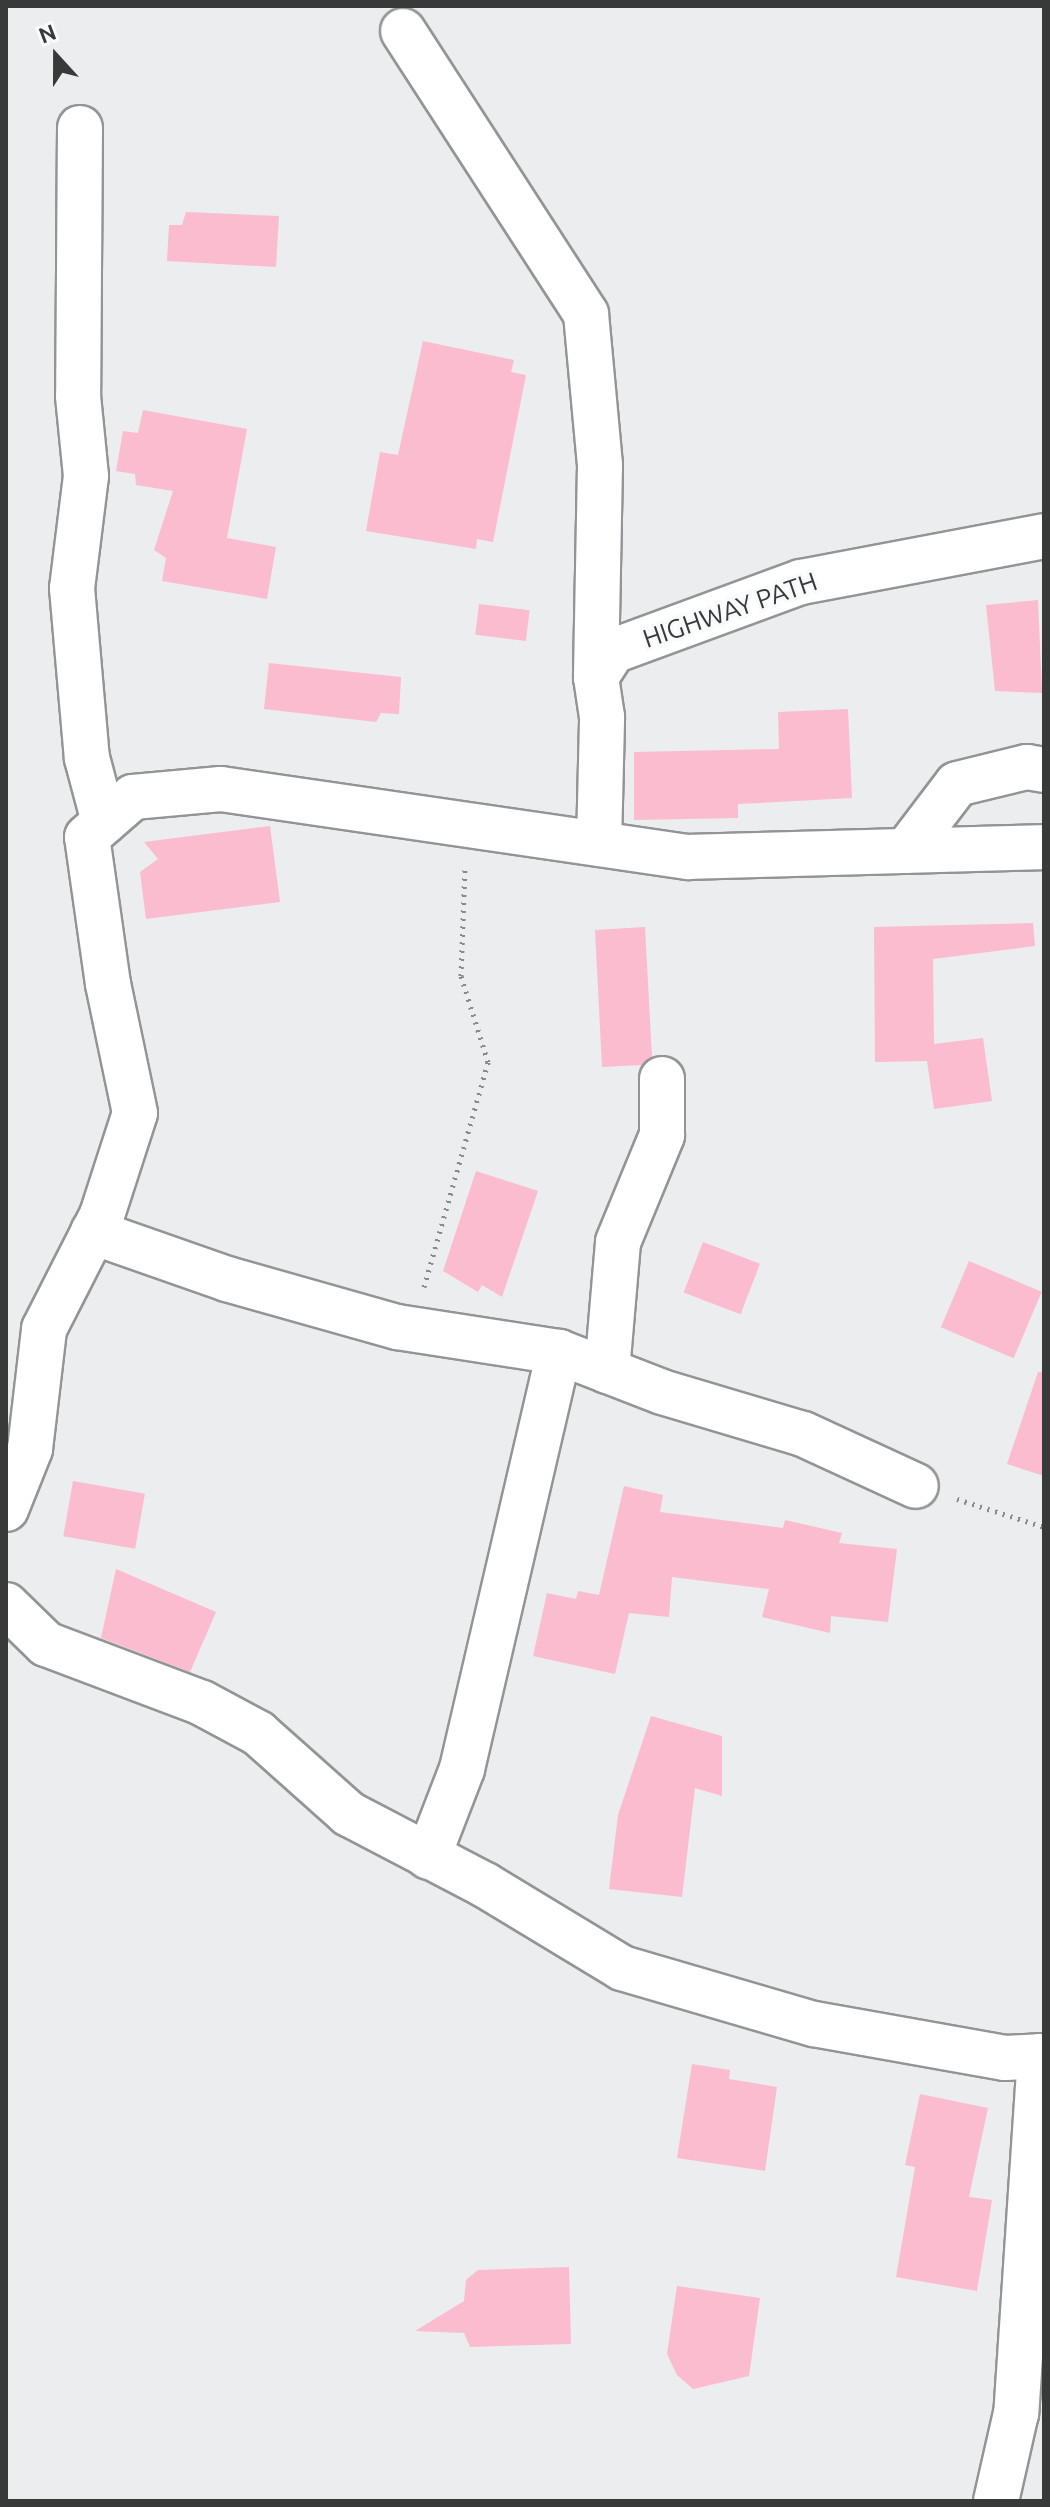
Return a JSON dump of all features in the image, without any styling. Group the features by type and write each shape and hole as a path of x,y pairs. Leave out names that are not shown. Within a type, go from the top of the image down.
{"street":[{"path":"403,31 586,314 600,465 596,677 602,717 599,844"},
{"path":"80,128 78,396 86,476 72,588 87,758 104,822"},
{"name":"HIGHWAY PATH","path":"596,677 613,651 801,582 1044,536"},
{"path":"906,851 957,784 1027,767 1044,770"},
{"path":"6,1509 30,1449 44,1329 93,1232 135,1113 108,984 87,837 133,797 221,789 689,857 1026,848"},
{"path":"607,1371 618,1242 662,1135 662,1079"},
{"path":"93,1232 227,1279 407,1329 559,1352 607,1371 803,1434 916,1486"},
{"path":"428,1857 462,1769 559,1352"},
{"path":"6,1605 46,1644 202,1703 258,1733 349,1814 485,1885 622,1968 814,2024 1005,2058 1042,2041 1016,2413 996,2501"}],"path":[{"path":"407,1329 435,1257 488,1062 461,976 471,825"},
{"path":"916,1486 1044,1527"}],"building":[{"path":"186,212 279,216 276,267 167,261 169,225 182,225"},
{"path":"423,341 514,360 511,372 526,375 493,542 477,539 476,549 366,531 380,452 398,455"},
{"path":"143,410 247,429 227,538 276,547 267,599 162,581 166,558 154,550 173,491 136,485 135,474 116,471 123,431 138,433"},
{"path":"1038,600 1042,693 995,691 986,605"},
{"path":"479,604 530,610 526,641 475,635"},
{"path":"269,663 401,677 399,714 381,713 376,722 264,709"},
{"path":"848,709 852,798 738,804 738,818 634,820 634,752 779,749 778,712"},
{"path":"270,826 280,902 146,919 140,872 158,859 144,842"},
{"path":"1033,923 1035,946 933,959 934,1044 983,1038 992,1101 934,1109 927,1061 875,1062 874,927"},
{"path":"645,927 652,1057 642,1065 602,1067 595,930"},
{"path":"476,1171 538,1191 502,1297 482,1285 478,1292 443,1271"},
{"path":"703,1242 760,1264 741,1314 684,1292"},
{"path":"969,1261 1042,1292 1014,1358 941,1327"},
{"path":"1038,1372 1044,1372 1044,1476 1007,1464"},
{"path":"73,1481 145,1494 135,1549 63,1536"},
{"path":"624,1486 663,1495 660,1512 783,1528 785,1520 842,1533 839,1543 897,1549 888,1622 831,1616 830,1633 762,1617 769,1589 672,1577 669,1617 629,1613 615,1674 533,1656 547,1593 576,1599 578,1591 599,1595"},
{"path":"116,1569 216,1612 190,1672 101,1638"},
{"path":"651,1716 722,1736 722,1796 695,1788 682,1897 609,1889 618,1815"},
{"path":"692,2064 730,2070 729,2079 777,2087 765,2171 677,2158"},
{"path":"920,2094 988,2108 969,2197 992,2200 977,2291 896,2277 915,2167 905,2165"},
{"path":"569,2267 571,2344 470,2347 464,2333 415,2331 464,2301 466,2280 478,2270"},
{"path":"677,2286 760,2298 749,2376 693,2389 677,2375 667,2354"}]}
